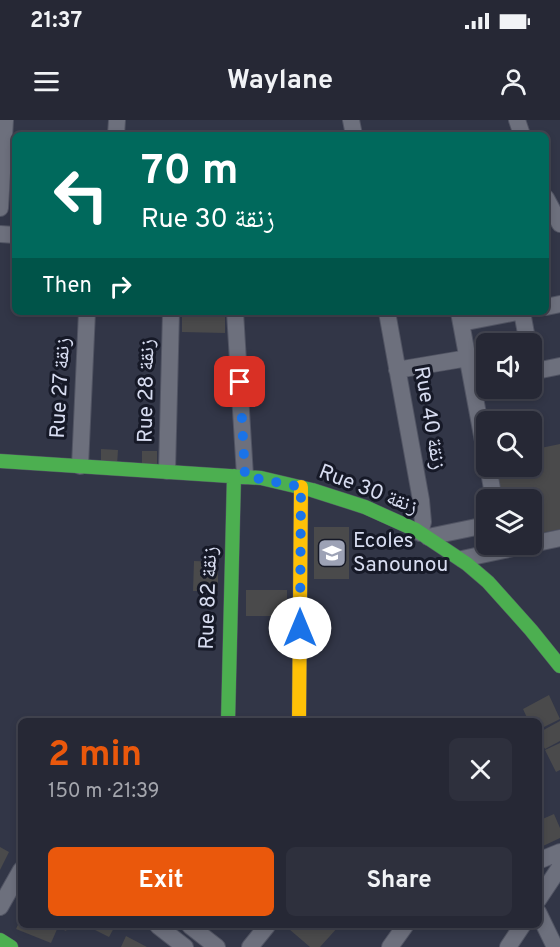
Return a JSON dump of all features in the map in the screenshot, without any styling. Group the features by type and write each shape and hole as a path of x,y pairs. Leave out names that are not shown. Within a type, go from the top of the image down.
{"street":[{"path":"0,208 5,136"},
{"path":"549,204 560,224"},
{"name":"Rue 27 زنقة","path":"80,466 87,315"},
{"name":"Rue 28 زنقة","path":"167,471 171,315"},
{"path":"235,315 240,476"},
{"name":"Rue 40 زنقة","path":"388,315 421,500 424,535"},
{"path":"476,377 468,358 460,318 488,315"},
{"path":"523,315 526,333"},
{"path":"397,370 468,358"},
{"path":"542,367 560,366"},
{"name":"Rue 30 زنقة","path":"0,461 240,476 301,487 375,512 424,535 462,559 552,641 560,666"},
{"name":"Rue 82 زنقة","path":"228,718 240,476"},
{"path":"299,718 301,487"},
{"path":"424,535 476,527"},
{"path":"462,559 560,537"},
{"path":"542,859 560,852"},
{"path":"542,894 560,867"},
{"path":"0,907 18,875"},
{"path":"542,920 555,947"},
{"path":"161,928 185,947"},
{"path":"193,928 217,947"},
{"path":"250,947 265,928"},
{"path":"390,947 404,928"},
{"path":"508,947 521,928"},
{"path":"0,940 11,947"}],"building":[{"path":"182,317 225,317 225,333 182,332"},
{"path":"560,444 560,529 542,533 542,489 499,489 496,477 542,477 542,448"},
{"path":"101,449 118,450 117,465 101,465"},
{"path":"142,451 157,451 157,467 142,467"},
{"name":"Ecoles Sanounou","path":"314,527 349,527 349,579 314,579"},
{"path":"194,561 218,562 218,591 193,591"},
{"path":"246,590 287,590 287,616 246,616"},
{"path":"549,695 560,719 542,728 542,718 527,718 523,709"},
{"path":"560,721 560,741 545,749 542,744 542,731"},
{"path":"560,743 560,770 556,772 545,750"},
{"path":"554,814 560,828 560,838 543,846 542,844 542,819"},
{"path":"0,847 9,852 0,870"},
{"path":"18,925 18,928 58,928 51,943 16,929"},
{"path":"91,928 114,928 109,937"},
{"path":"337,928 320,947 310,947 289,929"},
{"path":"126,936 147,947 121,947"}],"traffic: fast":[{"path":"0,461 261,478 312,490 365,507 416,530 467,564 488,582 560,666"},
{"path":"228,718 234,476"},
{"path":"0,940 11,947"}],"traffic: slow":[{"path":"299,718 301,487"}],"place":[{"name":"Ecoles Sanounou","path":"332,553"}],"route":[{"path":"240,382 245,476 301,487 300,628"}]}
